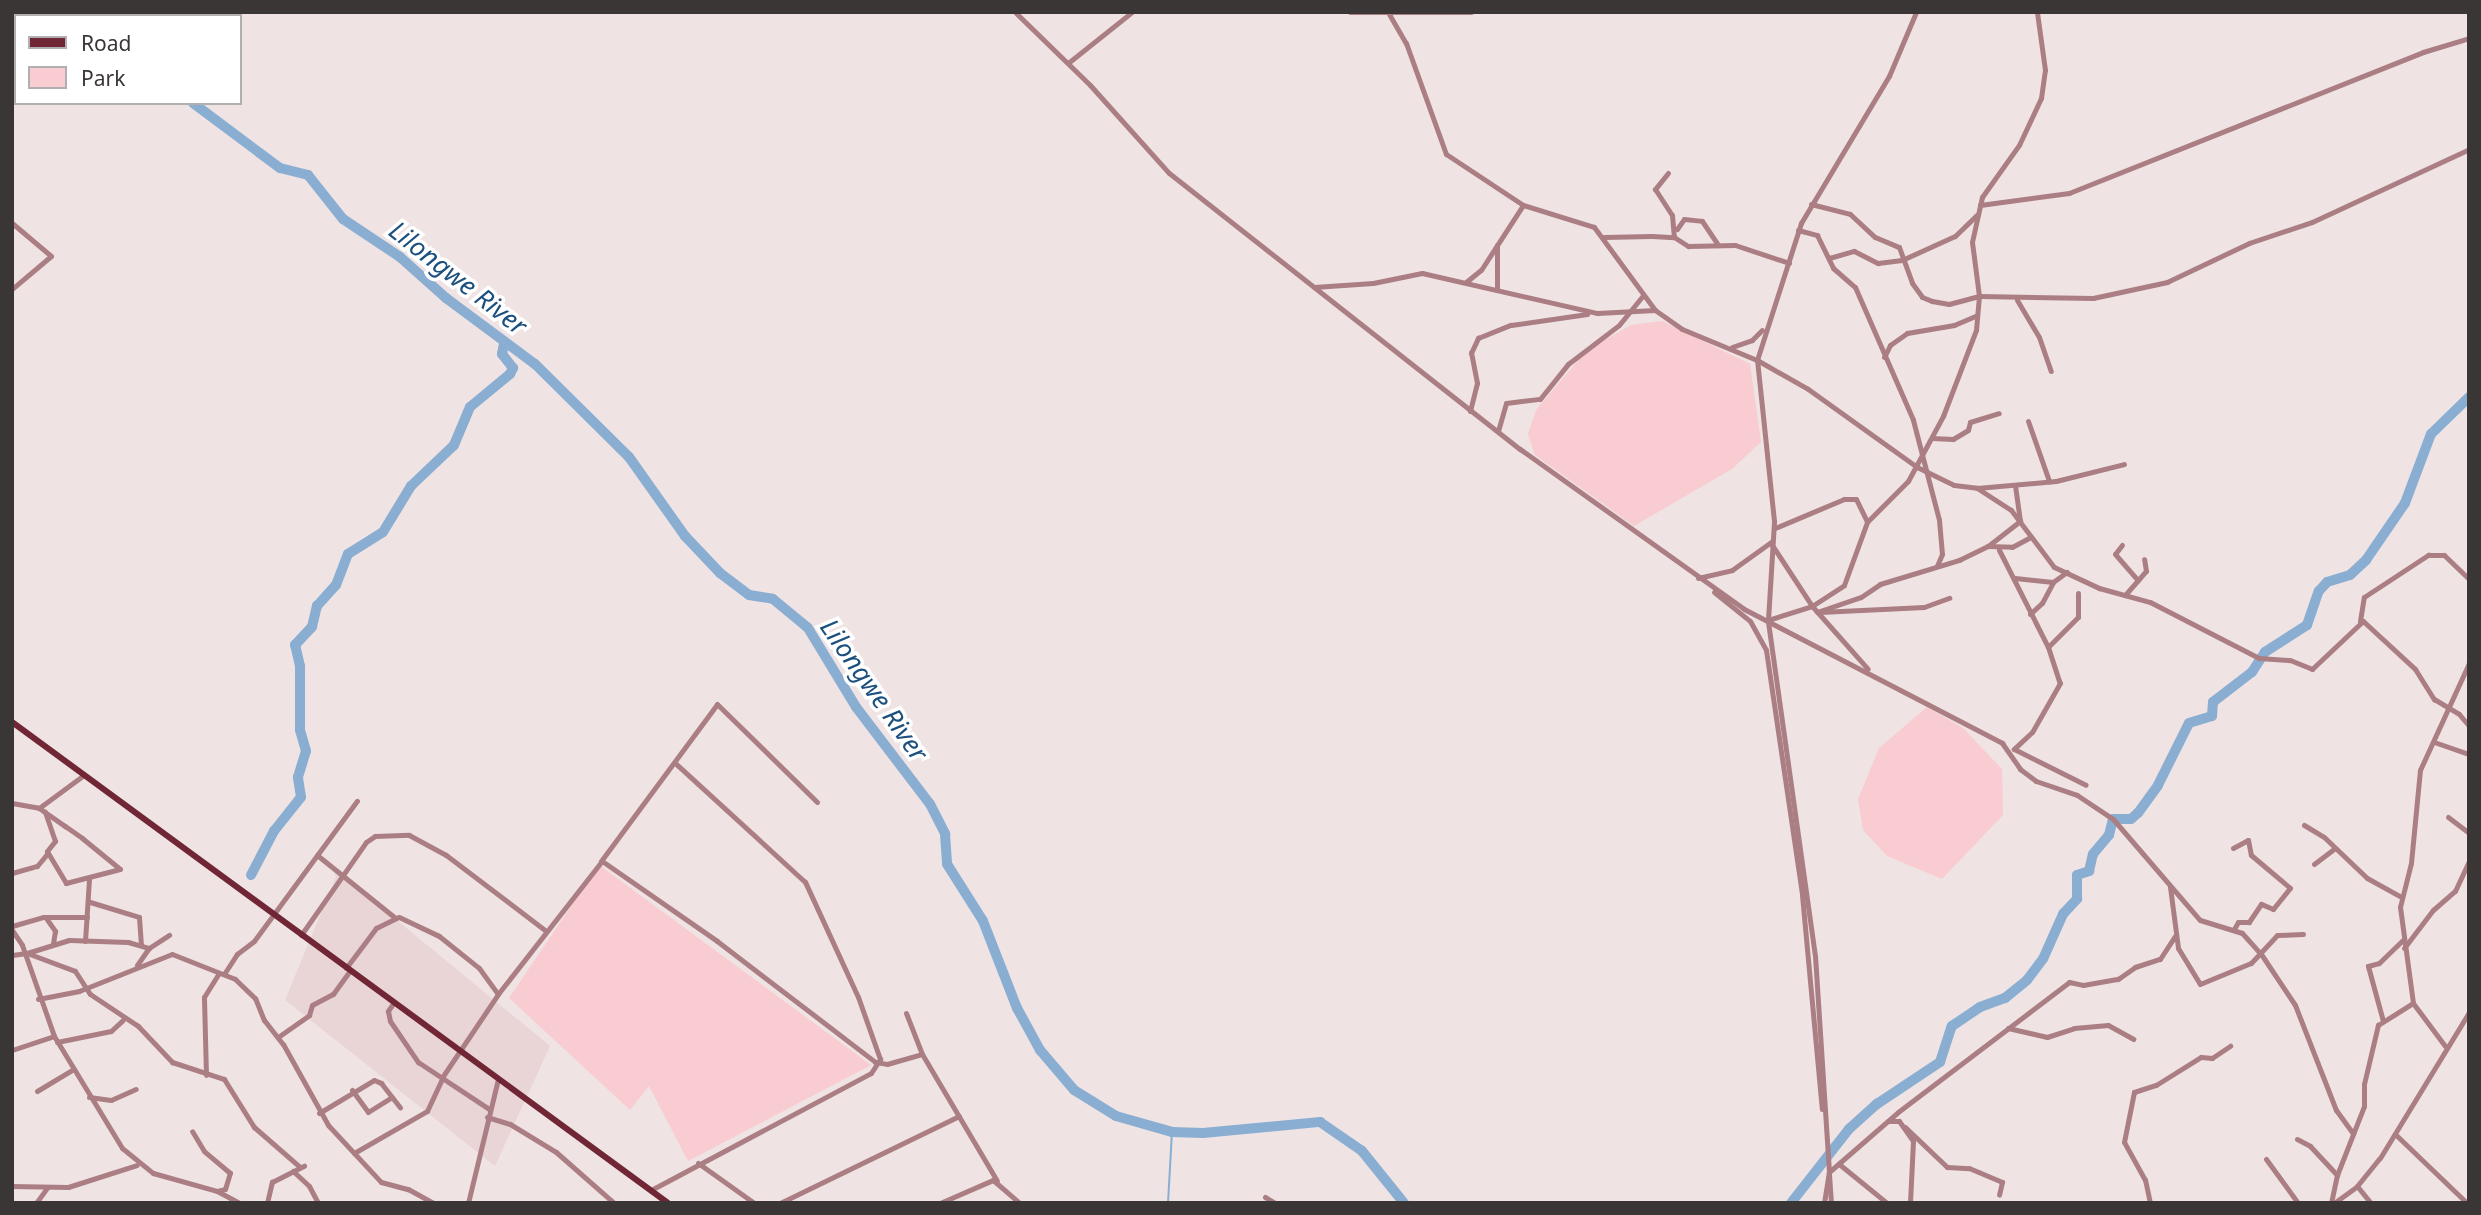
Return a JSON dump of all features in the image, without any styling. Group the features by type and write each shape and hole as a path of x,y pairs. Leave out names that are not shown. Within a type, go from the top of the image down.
{"main road":[{"path":"12,722 663,1201"}],"street":[{"path":"1015,12 1068,63 1157,162 1470,411 1698,578 1768,620 2086,786"},
{"path":"1068,63 1132,12"},
{"path":"1350,12 1471,12"},
{"path":"1825,1140 1815,956 1768,620 1770,542 1775,528 1757,360 1798,230 1889,76 1916,12"},
{"path":"1768,620 1812,606 1844,585 1867,522 1917,467 1933,438 1976,330 1979,296 1972,242 1980,205 1991,181 2028,130 2040,98 2045,70 2037,12"},
{"path":"1389,14 1406,43 1446,154 1522,205 1581,221 1604,237 1655,310 1682,329 1757,360 1859,421 1923,471 1954,485 1977,488 2015,486 2124,464"},
{"path":"1980,205 2068,193 2104,181 2253,118 2469,38"},
{"path":"1811,204 1850,214 1875,237 1899,247 1902,260 1922,297 1949,304 1979,296 2017,300 2110,297 2167,282 2469,149"},
{"path":"1668,173 1655,189 1672,215 1675,234 1688,246 1718,245 1757,249 1789,263"},
{"path":"1466,282 1481,270 1522,205"},
{"path":"1829,258 1854,251 1878,263 1902,260 1955,236 1977,215"},
{"path":"1675,234 1684,219 1702,221 1718,245"},
{"path":"12,223 51,256 12,289"},
{"path":"1798,230 1815,233 1833,268 1854,287 1913,420 1923,471 1939,520 1942,554 1937,566"},
{"path":"1604,237 1675,234"},
{"path":"1497,245 1497,290"},
{"path":"1314,287 1373,283 1414,272 1597,313"},
{"path":"1498,431 1506,403 1540,399 1568,363 1619,325 1643,295"},
{"path":"2017,300 2052,371"},
{"path":"1470,411 1476,383 1471,353 1478,338 1511,325 1597,313 1655,310"},
{"path":"1884,358 1891,345 1908,333 1954,325 1977,314"},
{"path":"1729,347 1752,340 1766,325"},
{"path":"1933,438 1953,439 1968,430 1970,422 1999,413"},
{"path":"2028,421 2049,481"},
{"path":"2015,486 2020,521 2045,561 2125,595 2150,602 2259,658 2290,660 2312,669 2360,621 2364,597 2428,555 2444,555 2469,579"},
{"path":"1977,488 2020,521"},
{"path":"1775,528 1844,499 1856,499 1867,522"},
{"path":"1817,612 1861,597 1880,584 1988,546 2020,521"},
{"path":"1999,550 2029,538"},
{"path":"1698,578 1732,570 1770,542"},
{"path":"1770,542 1812,606 1874,674"},
{"path":"2122,545 2115,554 2138,580"},
{"path":"1988,546 1999,550 2015,578 2048,647 2059,686 2032,732 2014,749"},
{"path":"2125,595 2147,571 2144,559"},
{"path":"2030,614 2042,603 2053,582 2067,572"},
{"path":"2015,578 2053,582"},
{"path":"1705,582 1750,621 1766,650 1802,895 1813,1054 1831,1203"},
{"path":"2048,647 2078,617 2078,593"},
{"path":"1817,612 1924,607 1949,598"},
{"path":"2360,621 2415,668 2434,699 2450,707 2469,726"},
{"path":"2445,1046 2413,1003 2403,948 2401,897 2411,863 2420,770 2469,663"},
{"path":"355,1153 423,1114 441,1079 462,1052 498,994 675,763 713,706 721,704 817,802"},
{"path":"2434,742 2469,754"},
{"path":"2002,743 2020,769 2036,781 2070,792 2113,819 2200,920 2234,929 2261,954 2295,1005 2336,1110 2353,1133"},
{"path":"675,763 805,882 875,1039 879,1064"},
{"path":"42,810 84,775"},
{"path":"206,1075 204,997 237,954 254,941 271,913 356,801"},
{"path":"12,803 42,810 120,869 69,885 48,853"},
{"path":"12,873 37,866 55,841 42,810"},
{"path":"2448,817 2469,833"},
{"path":"2304,825 2335,848 2367,878 2401,897"},
{"path":"301,935 370,838 409,835 446,855 545,931"},
{"path":"2233,848 2248,840 2251,855 2290,888 2273,909 2261,904 2249,922 2238,922 2234,929"},
{"path":"2314,864 2335,848"},
{"path":"317,855 394,917 439,936 479,968 498,994"},
{"path":"2403,948 2433,910 2455,891 2469,861"},
{"path":"598,862 605,862 718,941 879,1064"},
{"path":"85,941 90,902 89,879"},
{"path":"2170,887 2175,936 2200,984 2261,954 2277,934 2304,934"},
{"path":"90,902 139,917 141,945"},
{"path":"87,917 43,917 12,928 26,953 38,999 55,1039 89,1097 137,1165 218,1191 240,1203"},
{"path":"43,917 53,925 54,943"},
{"path":"278,1037 309,1015 312,1005 333,994 376,928 394,917"},
{"path":"137,965 149,948 169,934"},
{"path":"1825,1203 1829,1172 1888,1121 2008,1028 2069,982 2083,985 2111,982 2135,967 2160,959 2175,936"},
{"path":"2383,1021 2368,966 2379,963 2403,940"},
{"path":"12,955 54,943 85,941 141,945 149,948"},
{"path":"26,953 75,971 85,988 124,1020 138,1026 172,1062 227,1082 254,1127 302,1166 269,1185 267,1203"},
{"path":"38,999 85,988 137,965 172,954 221,973 251,993 319,1113 355,1153 383,1183 408,1189 433,1203"},
{"path":"394,1002 387,1014 396,1033 418,1062 489,1109"},
{"path":"2332,1203 2337,1175 2364,1106 2375,1036 2383,1021 2413,1003"},
{"path":"2332,1203 2357,1186 2395,1134 2445,1046 2469,1012"},
{"path":"906,1013 922,1054 997,1181 1019,1203"},
{"path":"12,1050 55,1039 111,1031 124,1020"},
{"path":"2008,1028 2047,1037 2074,1028 2108,1025 2133,1039"},
{"path":"2150,1203 2145,1180 2124,1142 2134,1092 2156,1085 2201,1057 2213,1058 2230,1046"},
{"path":"651,1190 698,1163 832,1096 879,1064 922,1054"},
{"path":"37,1091 72,1070"},
{"path":"468,1203 498,1079"},
{"path":"319,1113 352,1090 378,1081 400,1107"},
{"path":"89,1097 111,1100 136,1089"},
{"path":"352,1090 368,1112 392,1097"},
{"path":"780,1203 959,1116"},
{"path":"487,1117 510,1124 556,1152 614,1203"},
{"path":"1888,1121 1905,1127 1947,1167 1969,1168 2002,1182 1998,1195"},
{"path":"1905,1127 1914,1149 1910,1203"},
{"path":"192,1131 204,1151 230,1173 230,1182 218,1191"},
{"path":"2395,1134 2467,1203"},
{"path":"2297,1139 2310,1146 2337,1175"},
{"path":"2266,1159 2298,1203"},
{"path":"698,1163 754,1203"},
{"path":"1839,1164 1887,1203"},
{"path":"12,1186 47,1188 103,1178 137,1165"},
{"path":"293,1171 318,1203"},
{"path":"940,1203 997,1181"},
{"path":"2357,1186 2371,1203"},
{"path":"36,1203 47,1188"},
{"path":"600,1203 607,1195"},
{"path":"1265,1197 1275,1203"},
{"path":"519,1203 527,1203"}],"shaded area":[{"path":"332,867 550,1046 495,1166 285,1000 336,877"}],"green space":[{"path":"1662,321 1750,364 1761,442 1732,469 1634,526 1535,455 1528,434 1536,410 1586,351 1631,325"},
{"path":"1927,707 1963,728 2002,769 2003,815 1942,879 1887,856 1863,830 1858,799 1879,748"},
{"path":"599,865 871,1065 688,1161 649,1086 630,1110 509,998"}],"waterway":[{"name":"Lilongwe River","path":"196,105 280,168 308,175 343,219 400,257 446,298 535,364 629,457 685,536 720,573 749,595 773,599 808,628 856,707 930,804 945,834 947,864 983,921 1017,1008 1040,1050 1074,1090 1116,1116 1172,1132 1203,1133 1320,1122 1362,1151 1404,1203"},
{"path":"251,875 274,831 301,797 298,777 306,751 300,730 300,666 295,645 312,627 317,606 336,585 348,554 383,532 411,486 454,445 470,407 510,374 513,368 502,354 504,344"},
{"path":"1791,1203 1849,1129 1877,1104 1940,1062 1952,1026 1980,1007 2005,998 2027,980 2043,959 2063,914 2077,899 2077,875 2089,871 2093,854 2109,835 2113,819 2131,819 2138,813 2158,785 2189,723 2212,716 2213,702 2252,672 2265,652 2307,625 2319,591 2327,582 2350,575 2366,560 2405,503 2431,434 2469,397"},
{"path":"1168,1203 1172,1132"}]}
